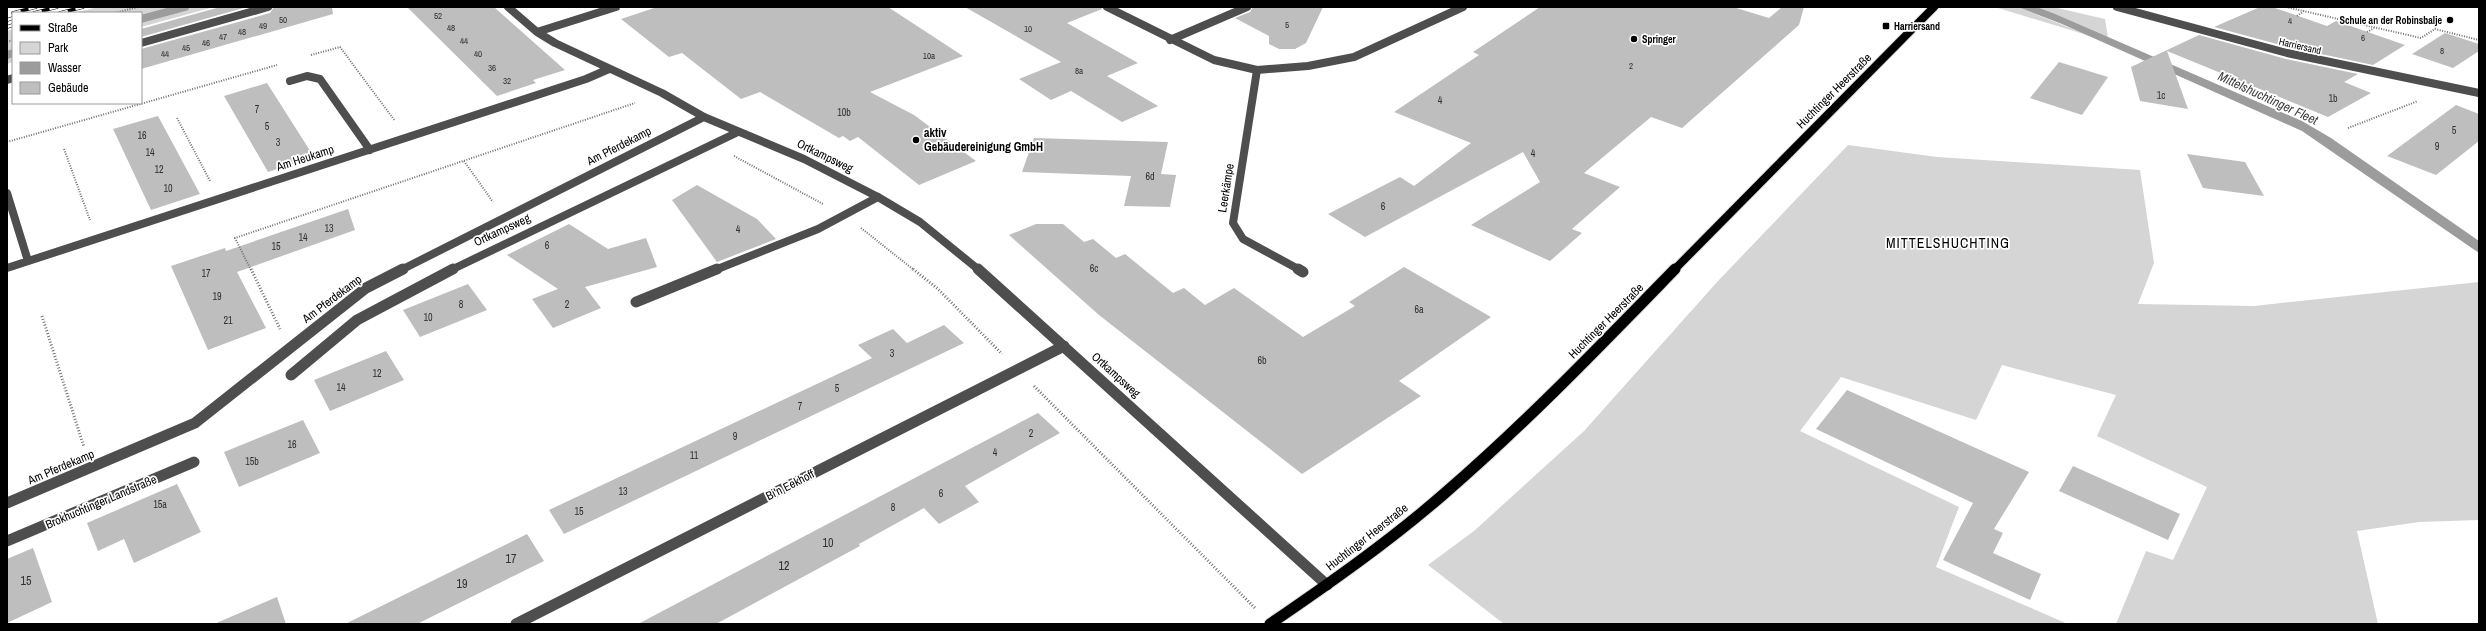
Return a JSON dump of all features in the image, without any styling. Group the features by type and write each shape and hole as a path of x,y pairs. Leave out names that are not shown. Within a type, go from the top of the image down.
{"main road":[{"name":"Huchtinger Heerstraße","path":"1270,624 1327,584 1444,494 1534,412 1934,7"}],"street":[{"path":"142,43 268,7"},
{"name":"Ortkampsweg","path":"508,7 537,32 609,69 662,93 704,117 804,159 878,197 920,222 967,260 1064,346 1327,584"},
{"path":"537,32 616,7"},
{"path":"1107,7 1170,40 1214,60 1257,70 1308,66 1354,57 1463,7"},
{"path":"1170,40 1247,7"},
{"name":"Harriersand","path":"2117,7 2287,53 2417,82 2479,93"},
{"name":"Am Heukamp","path":"7,268 586,79 609,69"},
{"name":"Leerkämpe","path":"1257,70 1233,223 1243,239 1303,272"},
{"path":"290,81 307,76 320,79 370,150"},
{"name":"Am Pferdekamp","path":"7,504 195,423 289,347 366,288 704,117"},
{"name":"Ortkampsweg","path":"291,375 357,320 476,257 738,132"},
{"path":"7,193 28,261"},
{"path":"636,302 818,229 878,197"},
{"name":"Bi'n Eekhoff","path":"516,624 1064,346"},
{"name":"Brokhuchtinger Landstraße","path":"7,541 194,462"}],"path":[{"path":"119,12 138,7"},
{"path":"2286,7 2421,38 2435,29 2479,40"},
{"path":"2297,16 2304,11"},
{"path":"2367,32 2374,28"},
{"path":"310,55 340,47 396,122 412,136"},
{"path":"142,103 279,64"},
{"path":"2348,128 2421,100 2417,82"},
{"path":"289,347 235,238 662,93"},
{"path":"7,142 140,104"},
{"path":"177,118 219,199"},
{"path":"64,149 97,239"},
{"path":"464,161 505,218"},
{"path":"42,316 91,468"},
{"path":"1018,370 1270,624"}],"green space":[{"path":"98,7 214,7 142,27 142,12 79,12"},
{"path":"1995,7 2018,7 2090,36"},
{"path":"2037,7 2053,7 2105,19 2108,38"},
{"path":"12,29 12,62 7,64 7,31"},
{"path":"1848,145 1937,157 2140,170 2154,263 2138,304 2254,306 2479,282 2479,520 2419,522 2357,531 2378,624 2116,624 2146,551 2173,560 2207,487 2097,436 2116,395 2002,365 1976,420 1841,377 1800,431 1959,507 1936,567 2068,624 1504,624 1428,565 1474,531 1584,431 1718,281"}],"water":[{"path":"2018,7 2037,7 2055,14 2302,121 2331,138 2479,241 2479,253 2302,131 2062,24"}],"building":[{"path":"220,7 247,7 142,37 142,29"},
{"path":"274,7 332,7 333,14 142,69 142,49 270,13"},
{"path":"407,7 494,7 565,70 533,80 536,83 497,96"},
{"path":"657,7 888,7 963,56 870,92 914,115 976,161 919,185 858,137 850,141 843,136 839,138 760,92 741,99 682,53 669,57 621,19"},
{"path":"965,7 1101,7 1102,9 1067,23 1138,63 1107,76 1158,106 1122,122 1071,91 1051,100 1019,79 1061,62"},
{"path":"1253,7 1323,7 1306,43 1295,49 1279,49 1269,44 1269,36 1235,18 1250,12"},
{"path":"1540,7 1733,7 1769,18 1782,7 1804,7 1799,25 1682,128 1651,117 1584,173 1620,187 1572,229 1582,233 1550,261 1471,225 1540,182 1523,152 1365,237 1328,214 1400,177 1414,186 1471,143 1394,112 1479,55 1473,52"},
{"path":"2260,7 2272,7 2327,26 2336,21 2405,45 2373,65 2288,47 2214,27"},
{"path":"2445,33 2479,44 2479,51 2453,68 2412,54"},
{"path":"2199,35 2286,59 2358,74 2344,82 2371,93 2328,117 2167,51 2188,109 2140,101 2131,67"},
{"path":"2059,62 2108,77 2082,115 2030,98"},
{"path":"267,83 314,157 268,172 224,96"},
{"path":"2456,105 2479,114 2479,141 2436,175 2387,156"},
{"path":"158,116 200,194 151,210 113,129"},
{"path":"1034,138 1168,142 1161,174 1176,175 1170,207 1124,206 1131,176 1022,172"},
{"path":"2187,154 2245,162 2264,196 2203,188"},
{"path":"697,185 757,219 776,239 717,262 672,200"},
{"path":"348,209 355,230 237,272 266,328 208,350 171,266 225,248 226,251"},
{"path":"569,224 608,249 646,238 657,267 585,287 601,308 553,328 532,299 558,289 507,255"},
{"path":"1036,224 1063,224 1084,242 1093,239 1116,258 1125,254 1173,293 1184,288 1205,305 1234,288 1303,337 1355,306 1349,302 1404,267 1491,317 1399,381 1421,396 1302,474 1099,315 1009,235"},
{"path":"468,284 487,310 420,337 403,310"},
{"path":"944,325 964,343 564,534 549,510 872,358 858,345 893,329 907,343"},
{"path":"386,351 404,380 330,411 314,380"},
{"path":"1847,390 2029,472 1994,529 2003,533 1993,553 2041,574 2030,600 1943,560 1973,503 1816,429"},
{"path":"1038,413 1060,433 965,486 979,502 939,524 924,508 859,544 860,546 716,624 638,624"},
{"path":"303,420 320,453 239,487 224,452"},
{"path":"2073,466 2180,514 2168,540 2059,491"},
{"path":"177,484 201,532 134,563 124,539 98,551 87,523"},
{"path":"527,534 544,561 417,624 345,624"},
{"path":"33,548 52,602 7,623 7,559"},
{"path":"277,597 286,624 214,624"}],"waterway":[{"path":"142,19 185,7"},
{"path":"7,55 12,53"}],"railway":[{"path":"17,12 36,7"},
{"path":"38,12 57,7"},
{"path":"64,12 83,7"},
{"path":"7,20 12,18"},
{"path":"7,27 12,25"}],"place":[{"name":"Schule an der Robinsbalje","path":"2450,20"},
{"name":"Harriersand","path":"1886,26"},
{"name":"Springer","path":"1634,39"},
{"name":"aktiv Gebäudereinigung GmbH","path":"916,140"}],"district":[{"name":"MITTELSHUCHTING","path":"1948,243"}],"water label":[{"name":"Mittelshuchtinger Fleet","path":"2268,98"}]}
